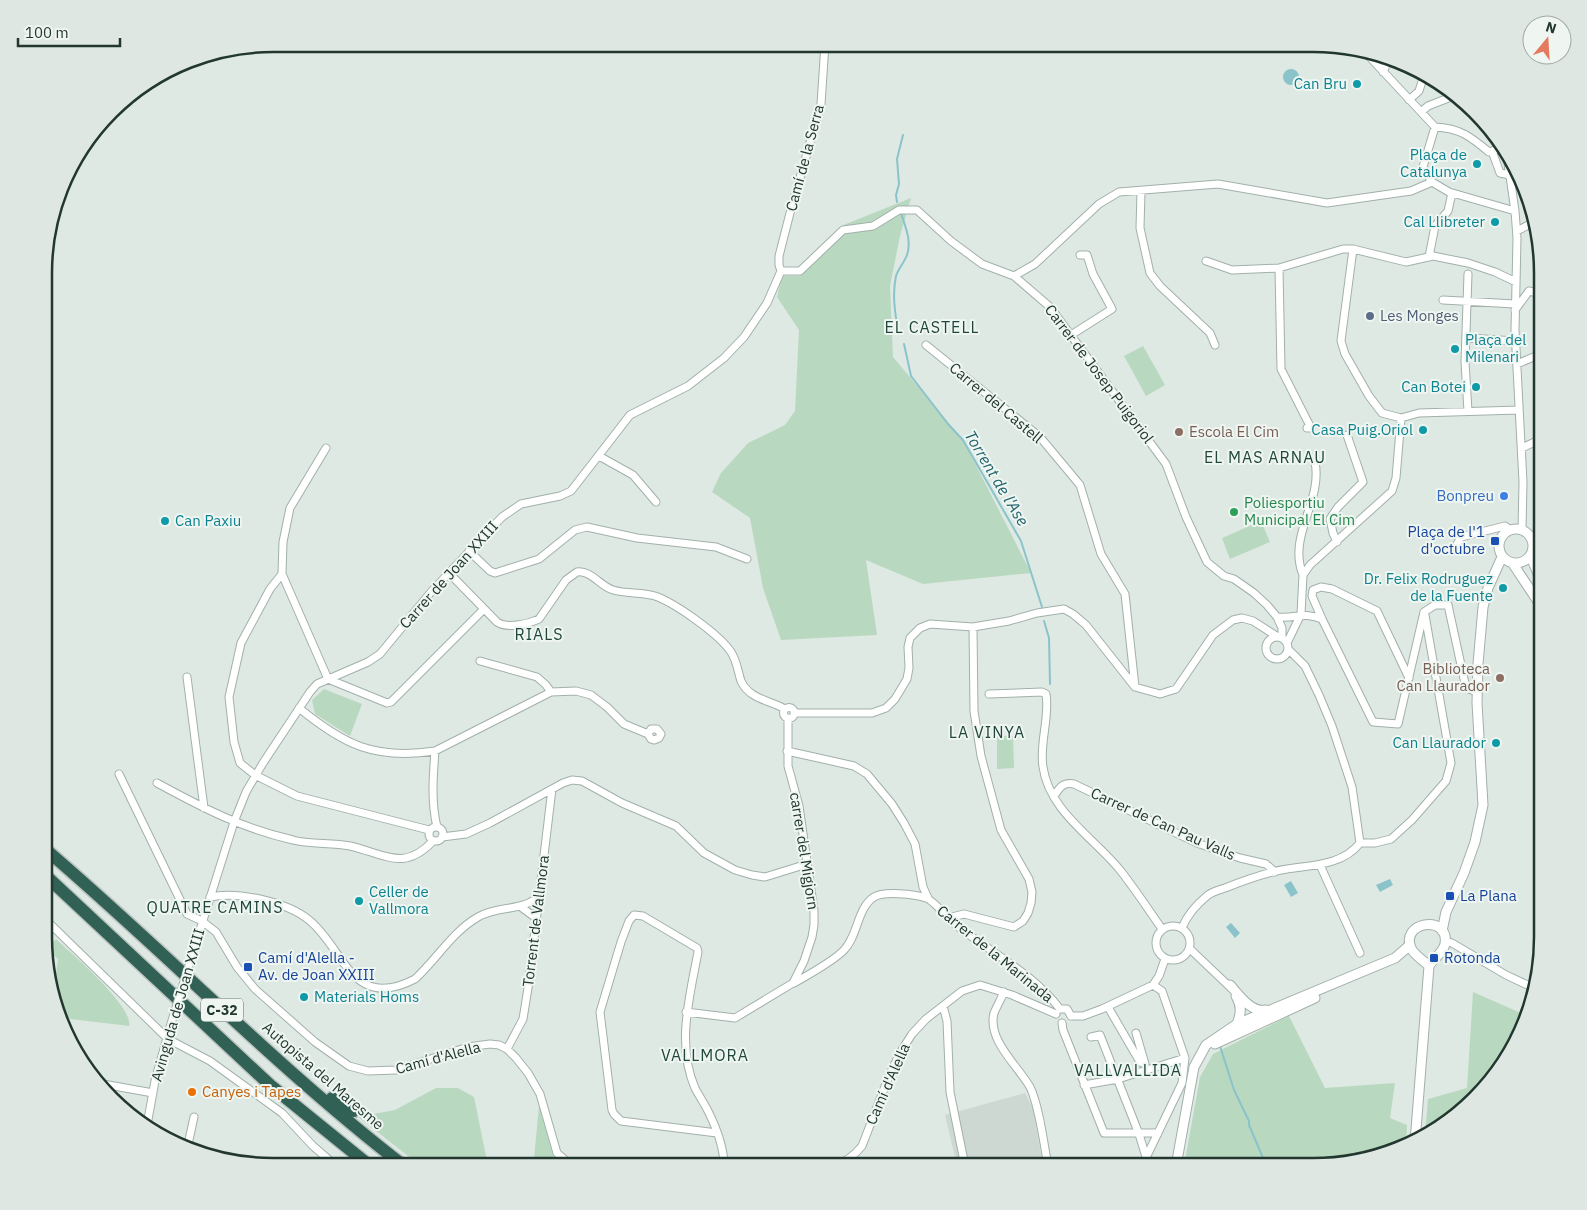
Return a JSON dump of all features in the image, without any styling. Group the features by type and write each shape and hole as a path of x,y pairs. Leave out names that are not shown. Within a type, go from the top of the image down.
{"highway":[{"name":"Autopista del Maresme","path":"52,855 223,1011 362,1134 394,1158"},
{"name":"C-32","path":"52,881 270,1085 360,1158"},
{"path":"223,1011 313,1084 342,1106 354,1111"}],"street":[{"name":"Camí de la Serra","path":"781,271 779,256 821,104 824,52"},
{"path":"1373,60 1435,127 1443,127 1469,135 1489,152 1496,150"},
{"path":"1383,72 1386,64"},
{"path":"1409,100 1419,91 1422,81"},
{"path":"1421,112 1428,106 1448,98"},
{"path":"1435,127 1424,167 1432,182 1452,193 1516,211"},
{"path":"1492,151 1500,173 1510,175"},
{"path":"1509,171 1516,211 1517,231 1515,341 1522,448 1522,530"},
{"path":"1014,276 1035,264 1099,204 1119,192 1141,192 1218,184 1327,203 1411,191 1432,182"},
{"path":"1141,192 1140,228 1150,273 1160,286 1210,333 1215,345"},
{"path":"1429,257 1435,226 1448,211 1452,193"},
{"name":"Carrer de Josep Puigoriol","path":"781,271 800,271 843,230 873,226 899,210 917,210 951,241 982,264 1014,276 1050,307 1166,464 1186,517 1207,562 1224,576 1234,579 1254,593 1277,617 1284,642"},
{"path":"1517,231 1529,225"},
{"path":"1206,261 1232,270 1279,268 1342,249 1353,249 1406,262 1433,256 1468,263 1495,272 1516,282"},
{"path":"1353,249 1341,341 1345,354 1369,396 1382,413 1401,418 1419,413 1520,410"},
{"path":"1071,335 1112,309 1093,274 1087,255 1080,255"},
{"path":"1279,268 1281,369 1311,428 1307,428"},
{"name":"Carrer de Joan XXIII","path":"255,775 317,684 376,658 449,572 502,516 512,509 531,501 560,496 571,491 630,415 688,386 724,358 744,337 767,303 781,271"},
{"path":"1468,274 1465,362 1468,411"},
{"path":"1515,307 1529,291 1534,292"},
{"path":"1443,300 1515,307"},
{"path":"1469,338 1515,341"},
{"name":"Carrer del Castell","path":"926,345 1040,437 1080,486 1101,554 1125,594 1135,687"},
{"path":"1517,364 1534,357"},
{"path":"1303,575 1310,565 1392,491 1396,478 1401,418"},
{"path":"1337,542 1330,519 1338,507 1363,482 1347,435"},
{"path":"1522,448 1534,442"},
{"path":"326,448 290,508 283,542 282,574 328,679 391,702 484,610"},
{"path":"599,456 633,475 656,502"},
{"path":"1284,656 1284,642 1301,614 1303,575 1298,562 1298,548 1301,531 1314,498 1317,475 1315,462"},
{"path":"1455,548 1461,537 1505,526 1510,530"},
{"path":"469,551 490,571 495,572 539,558 575,530 587,527 637,538 716,547 747,559"},
{"path":"1514,564 1523,564 1531,557 1534,549 1533,541 1529,534 1522,530 1510,530 1501,537 1499,551 1502,557 1514,564 1534,595"},
{"path":"1416,1132 1429,966 1442,951 1445,941 1442,931 1446,912 1475,842 1483,805 1477,692 1482,613 1488,588 1502,557"},
{"path":"1531,557 1534,564"},
{"path":"449,572 484,610 502,625 517,624 541,617 566,580 572,574 582,571 608,588 654,596 687,614 708,630 731,652 742,681 750,693 757,698 785,709 788,707 792,708 794,713"},
{"path":"282,574 270,589 241,643 229,697 237,757 244,768 296,796 429,830 437,827"},
{"path":"1409,678 1377,611 1332,589 1321,587 1313,590 1312,596 1322,619 1373,722 1398,724 1409,678 1424,612 1435,605 1448,605 1466,688 1477,692"},
{"path":"794,713 872,713 886,708 895,699 907,679 910,638 914,633 930,624 973,627 1009,621 1037,613 1064,610 1073,614 1086,625 1135,687 1160,694 1176,689 1206,643 1223,626 1233,620 1242,618 1254,621 1270,630 1284,642 1305,666 1320,695 1352,787 1360,843 1353,852 1337,860 1249,878 1209,894 1189,914 1182,928"},
{"path":"1360,843 1375,843 1391,839 1412,820 1446,781 1451,763 1424,612"},
{"path":"1277,617 1289,618 1301,614 1322,619"},
{"path":"1260,625 1266,633 1267,649 1270,656 1297,658"},
{"path":"1270,630 1280,625"},
{"path":"948,918 964,914 1014,927 1022,921 1031,903 1032,892 1029,879 1001,830 981,756 974,711 973,627"},
{"path":"1268,642 1272,638 1284,642"},
{"path":"480,662 537,677 551,692"},
{"path":"187,677 204,808"},
{"path":"299,708 340,738 369,749 399,755 434,751 551,692 576,692 591,695 607,707 624,724 648,734"},
{"path":"990,694 1042,692 1046,694 1048,704 1043,736 1043,767 1048,784 1068,817 1120,871 1162,929"},
{"path":"785,709 784,715 788,718 792,717 794,713"},
{"name":"carrer del Migjorn","path":"788,718 788,766 799,806 814,911 814,925 804,961 793,984"},
{"path":"434,751 432,786 434,814 437,827 442,831 442,837"},
{"path":"787,751 854,766 867,774 892,804 911,837 919,862 923,887 928,898"},
{"name":"Camí d'Alella","path":"119,774 187,914 216,932 237,968 255,989 315,1042 349,1066 368,1071 396,1070 468,1048 490,1044 507,1049"},
{"name":"Avinguda de Joan XXIII","path":"148,1118 170,1027 202,922 234,822 255,775"},
{"path":"157,783 204,808 250,828 295,841 348,846 402,860 412,858 433,841 438,841 442,837 466,834 490,823 569,780 582,781 622,803 676,826 710,857 735,870 752,875 773,876 807,864"},
{"name":"Carrer de Can Pau Valls","path":"1054,796 1064,784 1074,784 1197,843 1240,858 1266,864 1275,872"},
{"name":"Torrent de Vallmora","path":"507,1049 523,1019 552,789"},
{"path":"429,830 428,836 433,841"},
{"path":"1320,865 1360,952"},
{"name":"Carrer de la Marinada","path":"793,984 844,950 865,908 873,898 884,893 928,898 967,934 1037,985 1051,998 1058,1012"},
{"path":"210,897 231,894 270,902 298,912 319,930 349,972 357,979 370,986 386,988 406,984 415,979 460,930 480,916 506,907 522,907 538,896"},
{"path":"522,907 536,918"},
{"path":"1433,925 1446,912"},
{"path":"717,1133 621,1121 612,1110 600,1012 621,942 629,921 634,915 643,916 697,948 698,952 686,1012 687,1050 690,1072 695,1088 717,1133 722,1158"},
{"path":"1429,966 1410,945 1410,938 1416,928 1426,924 1433,925 1442,931"},
{"path":"52,926 168,1039 210,1061 282,1112 313,1146 327,1158"},
{"path":"1172,926 1182,928 1190,937 1190,949 1179,960 1166,959 1160,954 1156,944 1158,933 1162,929 1172,926"},
{"path":"1445,941 1529,986"},
{"path":"1177,1158 1194,1067 1206,1045 1237,1024 1395,958 1410,945"},
{"path":"1442,951 1461,948"},
{"path":"1190,949 1195,956 1230,985 1250,1006 1253,1013 1249,1024 1235,1031 1200,1055"},
{"path":"1219,1042 1403,958 1418,956 1434,958"},
{"path":"1071,1016 1083,1016 1108,1007 1153,985 1166,959"},
{"path":"686,1012 735,1018 793,984"},
{"name":"Camí d'Alella","path":"851,1158 862,1146 889,1076 912,1034 926,1019 962,991 980,985 1058,1012"},
{"path":"1146,1158 1182,1083 1184,1058 1162,991 1153,985"},
{"path":"1230,985 1241,1010 1237,1024"},
{"path":"1004,992 994,1013 993,1023 995,1032 1003,1050 1030,1088 1046,1158"},
{"path":"1241,1010 1251,1018 1259,1020 1293,1005 1299,1006"},
{"path":"943,1006 946,1021 950,1092 964,1158"},
{"path":"1250,1006 1262,1011 1279,1008"},
{"path":"1108,1007 1140,1062 1146,1067"},
{"path":"1067,1009 1071,1016 1068,1022 1062,1023 1056,1019 1058,1012 1067,1009"},
{"path":"1062,1023 1063,1030 1104,1133 1158,1133"},
{"path":"1136,1033 1146,1067"},
{"path":"1091,1037 1100,1035 1139,1134 1146,1158"},
{"path":"1129,1043 1139,1042"},
{"path":"507,1049 528,1073 536,1087 543,1103 557,1153 563,1158"},
{"path":"1084,1085 1118,1079 1146,1067 1184,1058"},
{"path":"110,1085 153,1092"},
{"path":"189,1141 194,1117"}],"shaded area":[{"path":"1025,1093 1033,1109 1042,1158 955,1158 945,1115"}],"green space":[{"path":"911,198 900,236 890,286 893,357 963,440 1031,573 923,584 866,560 877,635 781,640 763,588 750,518 712,492 721,473 748,443 785,425 795,411 799,330 777,297 782,276 800,276 841,226"},
{"path":"1143,346 1165,385 1146,396 1124,356"},
{"path":"1261,521 1270,542 1230,559 1222,538"},
{"path":"324,689 362,704 350,736 315,714 312,700"},
{"path":"997,736 1013,736 1014,768 997,769"},
{"path":"56,939 112,994 128,1017 129,1026 68,1019 57,980 58,959 53,955 52,943"},
{"path":"1473,992 1521,1013 1505,1047 1480,1082 1459,1103 1426,1127 1428,1099 1467,1088"},
{"path":"1289,1016 1325,1088 1395,1083 1390,1118 1407,1125 1406,1137 1385,1146 1342,1156 1314,1158 1185,1158 1200,1077 1213,1054"},
{"path":"436,1088 458,1088 474,1097 486,1158 411,1158 358,1117 395,1110"},
{"path":"539,1106 554,1158 534,1158"}],"water":[{"path":"1291,69 1297,71 1299,77 1297,83 1291,85 1285,83 1283,77 1285,71"},
{"path":"1390,879 1393,885 1380,892 1376,885"},
{"path":"1291,881 1298,893 1291,897 1284,885"},
{"path":"1231,923 1240,933 1235,938 1226,927"}],"waterway":[{"name":"Torrent de l'Ase","path":"897,202 896,195 899,184 897,159 903,135"},
{"name":"Torrent de l'Ase","path":"898,331 894,290 897,273 907,255 909,244 901,213"},
{"name":"Torrent de l'Ase","path":"904,344 911,376 948,424 963,440 1021,541 1042,607"},
{"name":"Torrent de l'Ase","path":"1044,621 1049,638 1050,684"},
{"name":"Torrent de l'Ase","path":"1220,1046 1234,1090 1249,1121 1263,1158"}],"place":[{"name":"Can Bru","path":"1357,84"},
{"name":"Plaça de Catalunya","path":"1477,164"},
{"name":"Cal Llibreter","path":"1495,222"},
{"name":"Les Monges","path":"1370,316"},
{"name":"Plaça del Milenari","path":"1455,349"},
{"name":"Can Botei","path":"1476,387"},
{"name":"Casa Puig.Oriol","path":"1423,430"},
{"name":"Escola El Cim","path":"1179,432"},
{"name":"Bonpreu","path":"1504,496"},
{"name":"Poliesportiu Municipal El Cim","path":"1234,512"},
{"name":"Can Paxiu","path":"165,521"},
{"name":"Plaça de l'1 d'octubre","path":"1495,541"},
{"name":"Dr. Felix Rodruguez de la Fuente","path":"1503,588"},
{"name":"Biblioteca Can Llaurador","path":"1500,678"},
{"name":"Can Llaurador","path":"1496,743"},
{"name":"La Plana","path":"1450,896"},
{"name":"Celler de Vallmora","path":"359,901"},
{"name":"Rotonda","path":"1434,958"},
{"name":"Camí d'Alella - Av. de Joan XXIII","path":"248,967"},
{"name":"Materials Homs","path":"304,997"},
{"name":"Canyes i Tapes","path":"192,1092"}],"district":[{"name":"EL CASTELL","path":"932,327"},
{"name":"EL MAS ARNAU","path":"1265,457"},
{"name":"RIALS","path":"539,634"},
{"name":"LA VINYA","path":"987,732"},
{"name":"QUATRE CAMINS","path":"215,907"},
{"name":"VALLMORA","path":"705,1055"},
{"name":"VALLVALLIDA","path":"1128,1070"}]}
